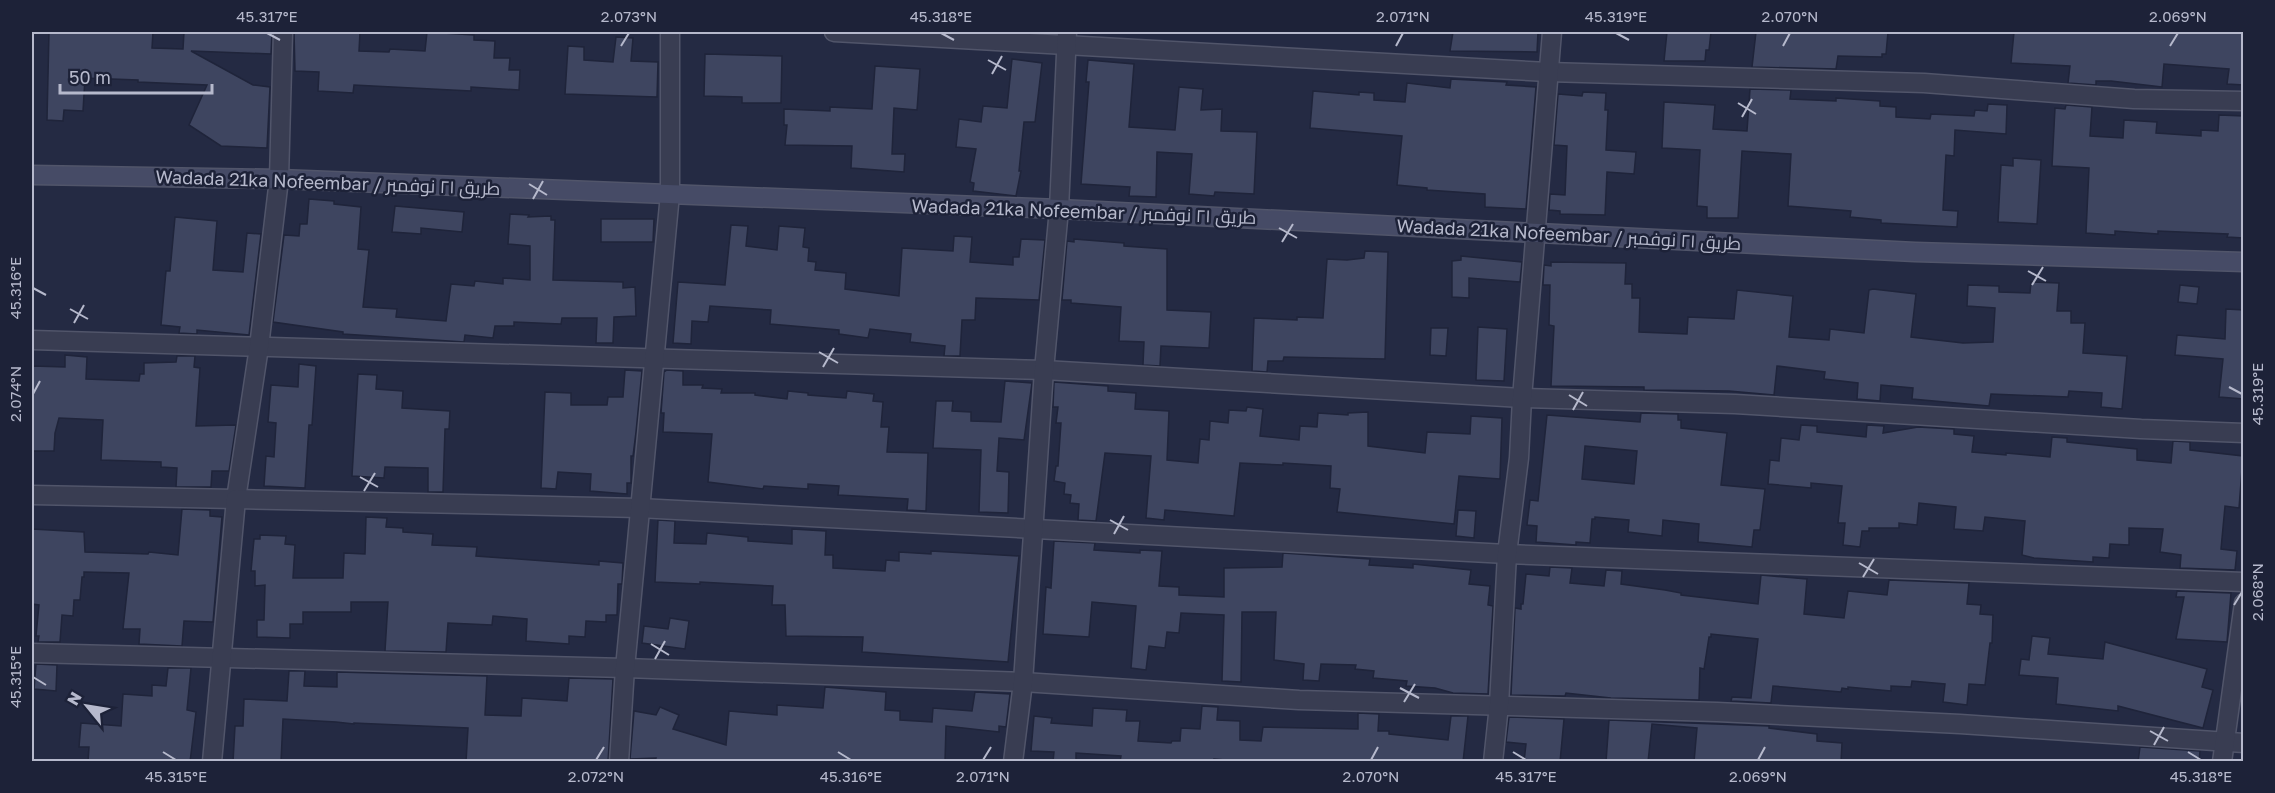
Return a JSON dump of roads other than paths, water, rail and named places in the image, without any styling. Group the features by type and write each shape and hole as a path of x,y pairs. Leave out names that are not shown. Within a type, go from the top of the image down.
{"street":[{"path":"212,762 236,499 259,347 279,178 283,32"},
{"path":"619,762 639,508 670,194 670,32"},
{"path":"834,32 1066,38 1548,72 1924,83 2133,99 2244,101"},
{"path":"1493,762 1499,705 1507,554 1519,458 1552,32"},
{"path":"1014,762 1023,682 1044,370 1059,209 1066,38"},
{"name":"Wadada 21ka Nofeembar / طريق ٢١ نوفمبر","path":"32,175 279,178 1059,209 1915,252 2244,262"},
{"path":"32,340 1044,370 1522,398 1735,404 2141,429 2244,433"},
{"path":"32,495 639,508 1507,554 2244,582"},
{"path":"2222,762 2244,603"},
{"path":"32,653 625,668 1023,682 1299,700 1499,705 1949,723 2244,742"}]}
